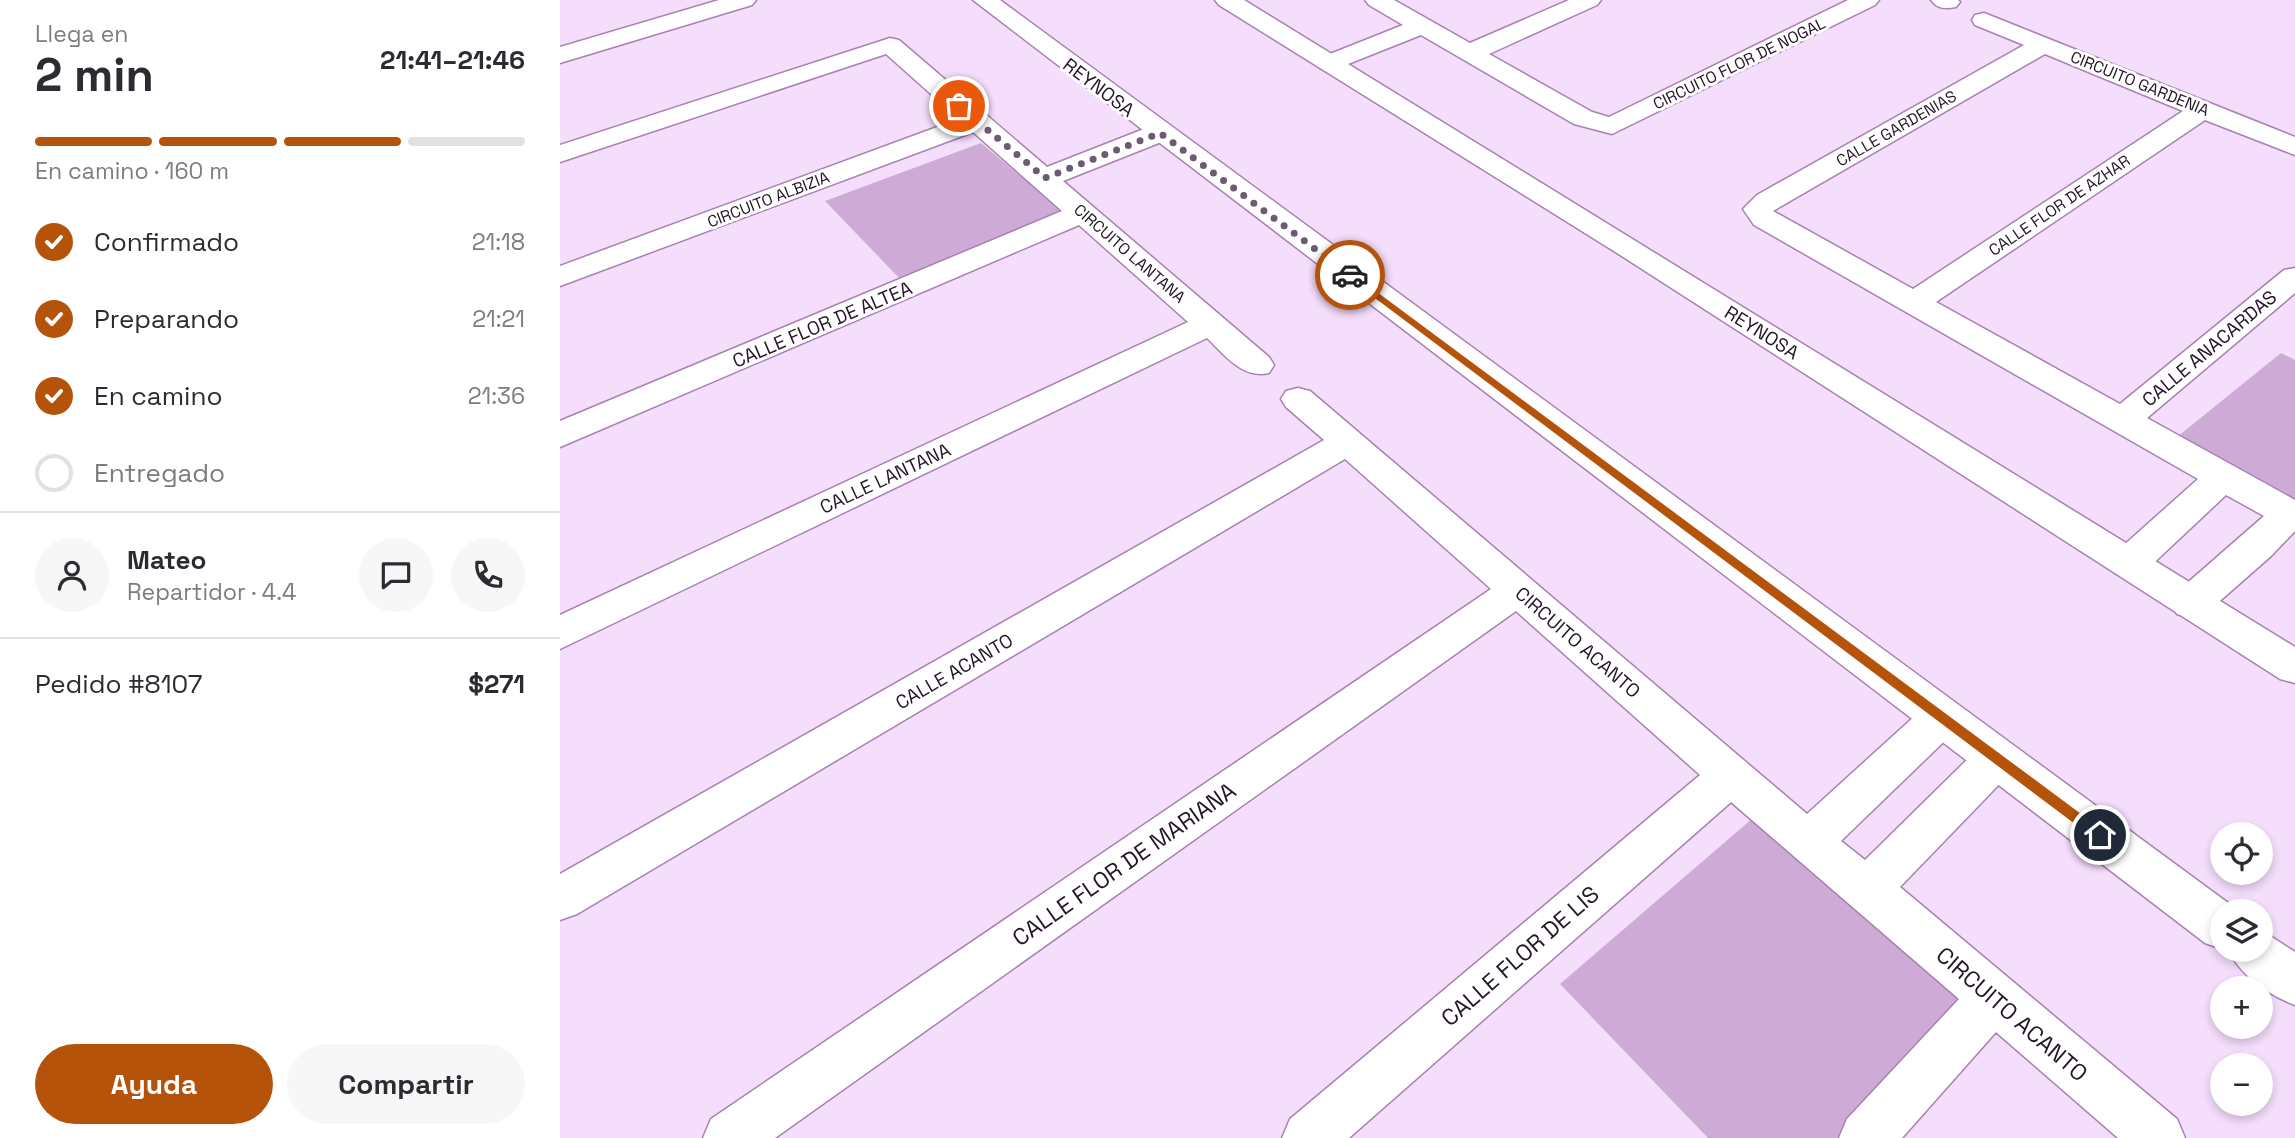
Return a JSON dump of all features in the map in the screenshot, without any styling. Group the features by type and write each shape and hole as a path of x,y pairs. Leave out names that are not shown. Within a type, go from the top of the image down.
{"street":[{"path":"560,55 744,0"},
{"name":"REYNOSA","path":"985,0 2210,918"},
{"name":"REYNOSA","path":"1227,0 1320,49 2295,667"},
{"path":"1381,10 1422,26 1469,53 1589,0"},
{"name":"CIRCUITO FLOR DE NOGAL","path":"1469,53 1583,118 1612,126 1867,0"},
{"name":"CIRCUITO GARDENIA","path":"1984,20 2295,147"},
{"path":"1320,49 1422,26"},
{"name":"CALLE GARDENIAS","path":"1915,302 1764,219 1758,209 1767,201 2045,44"},
{"name":"CIRCUITO LANTANA","path":"560,154 890,45 1257,365"},
{"name":"CALLE FLOR DE AZHAR","path":"1915,302 2203,108"},
{"name":"CIRCUITO ALBIZIA","path":"560,277 976,121"},
{"path":"1036,171 1150,126"},
{"name":"CALLE FLOR DE ALTEA","path":"560,435 1084,212"},
{"name":"CALLE ANACARDAS","path":"2123,420 2295,277"},
{"path":"1915,302 2292,515 2191,603"},
{"name":"CALLE LANTANA","path":"560,632 1210,324"},
{"name":"CIRCUITO ACANTO","path":"1298,398 1808,842 1867,889 2158,1138"},
{"name":"CALLE ACANTO","path":"560,899 1348,443"},
{"path":"2129,563 2224,477"},
{"name":"CALLE FLOR DE MARIANA","path":"730,1138 1518,590"},
{"path":"1808,842 1942,717"},
{"path":"1867,889 1997,758"},
{"name":"CALLE FLOR DE LIS","path":"1309,1138 1731,775"},
{"path":"2269,962 2295,982"},
{"path":"1866,1138 1993,999"}],"shaded area":[{"path":"981,143 1067,215 904,283 825,201"},
{"path":"2281,353 2295,360 2295,504 2177,437"},
{"path":"1753,818 1978,1009 1859,1138 1708,1138 1560,984"}],"way so far":[{"path":"959,106 1045,178 1160,133 1350,275"}],"route":[{"path":"1350,275 2100,835"}]}
